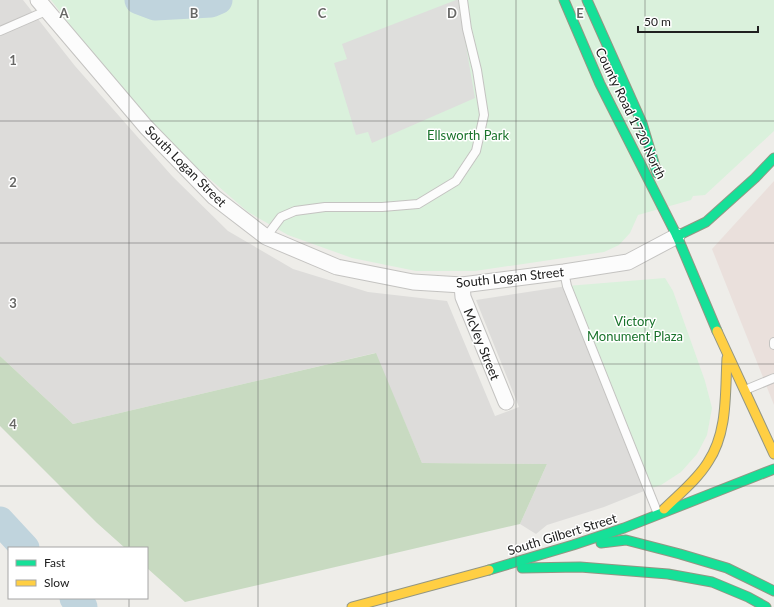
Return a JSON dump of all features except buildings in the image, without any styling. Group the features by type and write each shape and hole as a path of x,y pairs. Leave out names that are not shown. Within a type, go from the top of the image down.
{"main road":[{"name":"County Road 1720 North","path":"564,0 600,84 677,236 727,355 774,454"},
{"name":"County Road 1720 North","path":"587,0 642,123 677,236"},
{"path":"677,236 706,222 755,178 774,158"},
{"path":"658,515 709,462 718,444 724,414 727,355"},
{"name":"South Gilbert Street","path":"352,607 574,545 658,515 774,469"},
{"path":"574,545 626,540 727,568 774,591"},
{"path":"491,569 580,567 668,574 712,582 748,597 766,607"}],"street":[{"name":"South Logan Street","path":"42,5 151,132 214,197 266,238 337,267 413,282 462,285 628,262 677,236"},
{"name":"McVey Street","path":"462,285 463,297 506,402"}],"lane":[{"path":"266,238 281,216 295,211 326,207 382,207 418,204 456,181 476,151 484,115 478,70 467,29 463,0"},
{"path":"0,31 42,5"},
{"path":"564,272 567,286 658,515"},
{"path":"744,391 774,378"}],"shaded area":[{"path":"0,0 23,0 75,66 172,176 228,231 293,269 368,292 447,301 495,416 519,407 476,300 567,286 649,489 604,507 547,525 536,534 520,524 547,464 422,463 375,353 73,424 0,356"},
{"path":"458,0 475,98 372,143 368,132 356,135 334,63 347,59 342,44"},
{"path":"774,181 774,405 712,249"}],"green space":[{"name":"Ellsworth Park","path":"51,0 774,0 774,131 705,195 693,196 691,200 638,215 630,233 619,245 604,252 475,271 416,271 352,258 288,235 248,212 174,148 87,47"},
{"name":"Victory Monument Plaza","path":"665,278 673,291 705,381 712,408 707,435 697,454 681,472 661,485 649,489 567,286"},
{"path":"376,353 422,463 547,464 520,524 185,602 148,569 148,547 124,547 97,523 0,426 0,356 73,424"}],"waterway":[{"path":"139,0 155,6 211,3 218,0"},
{"path":"0,521 24,547"},
{"path":"75,599 83,607"}],"traffic: fast":[{"path":"564,0 600,84 677,236 717,331"},
{"path":"587,0 642,123 657,173"},
{"path":"677,236 706,222 755,178 774,158"},
{"path":"489,570 624,528 774,469"},
{"path":"601,543 626,540 680,554 727,568 774,591"},
{"path":"522,568 580,567 668,574 712,582 748,597 766,607"}],"traffic: slow":[{"path":"717,331 774,454"},
{"path":"664,509 699,475 704,469 714,450 719,438 724,412 727,358"},
{"path":"352,607 489,570"}]}
